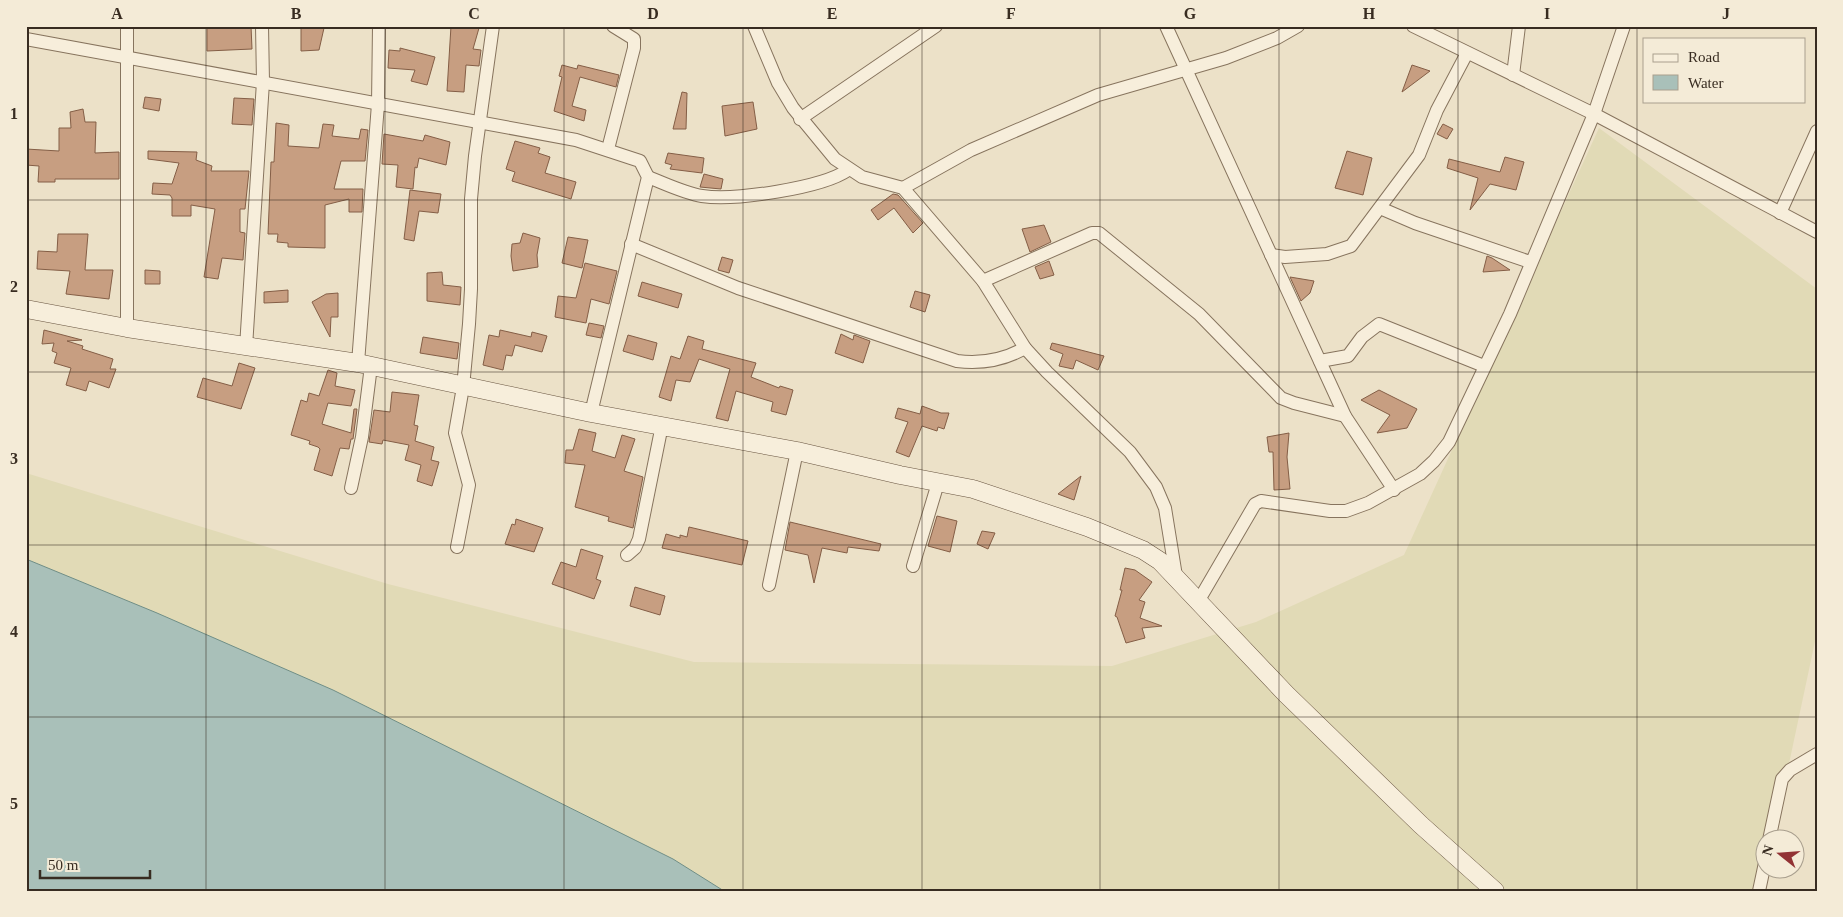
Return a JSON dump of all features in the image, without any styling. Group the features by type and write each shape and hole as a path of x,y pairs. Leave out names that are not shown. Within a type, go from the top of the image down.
{"main road":[{"path":"26,309 127,328 364,364 463,387 591,413 797,451 938,483 973,489 1087,527 1143,550 1160,561 1286,694 1421,824 1494,891"}],"street":[{"path":"127,26 127,328"},
{"path":"246,347 263,82 262,26"},
{"path":"351,488 362,437 364,364 378,104 379,26"},
{"path":"457,547 469,485 454,433 463,387 471,289 471,199 475,156 481,124 493,26"},
{"path":"608,149 634,48 634,39 614,26"},
{"path":"754,26 778,83 800,119 835,159 848,170 862,177 903,188 983,281 1025,348 1046,372 1130,452 1156,487 1165,508 1176,576"},
{"path":"800,119 936,26"},
{"path":"1166,26 1345,416 1394,490"},
{"path":"903,188 971,150 1001,139 1098,95 1243,51 1277,38 1298,26"},
{"path":"1413,26 1594,114 1817,232"},
{"path":"1513,75 1519,26"},
{"path":"1199,600 1255,504 1261,501 1330,511 1346,510 1368,503 1420,474 1434,461 1449,442 1510,314 1530,262 1594,114 1624,26"},
{"path":"26,39 576,140 640,161 648,177 591,413"},
{"path":"1271,255 1284,257 1327,254 1352,246 1419,155 1437,110 1467,53"},
{"path":"1780,212 1817,131"},
{"path":"648,177 686,192 721,197 797,188 828,180 848,170"},
{"path":"1380,208 1415,223 1530,262"},
{"path":"983,281 1058,246 1092,233 1099,233 1199,314 1281,398 1345,416"},
{"path":"631,244 738,288 956,361 972,363 1009,357 1025,348"},
{"path":"1320,361 1348,356 1362,337 1379,324 1484,366"},
{"path":"627,554 636,548 639,539 662,425"},
{"path":"769,585 797,451"},
{"path":"913,566 938,483"},
{"path":"1771,830 1782,779 1790,770 1817,754"}],"shaded area":[{"path":"1599,128 1817,289 1817,632 1775,830 1756,830 1756,880 1764,880 1762,891 724,891 673,859 333,690 26,559 26,473 388,584 694,662 1112,666 1256,622 1404,555"}],"water":[{"path":"26,559 157,613 333,690 673,859 724,891 26,891"}],"building":[{"path":"207,26 251,26 252,49 207,51"},
{"path":"451,26 479,28 473,49 481,50 479,66 466,65 464,92 447,91"},
{"path":"301,27 324,28 319,50 301,51"},
{"path":"400,48 435,57 427,85 411,81 415,70 388,68 389,50 400,51"},
{"path":"562,65 577,69 578,65 619,75 616,87 580,77 572,106 586,110 584,121 554,111 562,77 559,76"},
{"path":"1412,65 1430,71 1402,92"},
{"path":"682,92 687,93 686,129 673,129"},
{"path":"145,97 161,99 159,111 143,108"},
{"path":"234,98 254,99 252,125 232,124"},
{"path":"753,102 757,129 725,136 722,106"},
{"path":"83,109 85,122 96,122 95,153 119,152 119,179 55,179 55,182 38,182 39,166 26,165 26,149 59,151 59,128 71,128 70,112"},
{"path":"276,123 289,125 288,146 319,148 323,124 334,125 332,136 359,139 361,129 368,130 365,161 341,161 334,189 363,189 362,212 349,212 349,199 325,205 325,248 288,247 288,243 277,242 278,234 268,234 271,162 274,162"},
{"path":"1443,124 1453,129 1447,139 1437,134"},
{"path":"384,134 423,141 425,135 450,142 446,165 419,158 417,168 415,167 413,189 396,187 398,165 382,164"},
{"path":"515,141 540,148 538,153 550,157 545,173 576,182 571,199 512,181 515,172 506,169"},
{"path":"148,151 197,152 196,160 212,166 211,171 249,171 245,209 240,209 240,232 245,233 243,260 222,258 218,279 204,277 215,209 191,205 191,216 172,216 172,198 170,195 152,194 153,183 172,184 179,163 148,159"},
{"path":"1347,151 1372,158 1363,195 1335,188"},
{"path":"668,153 704,158 702,173 670,169 672,165 665,163"},
{"path":"1505,157 1524,162 1516,190 1490,184 1470,210 1478,178 1447,168 1449,159 1500,172"},
{"path":"704,174 723,179 721,189 700,187"},
{"path":"410,190 441,194 438,213 419,211 414,241 404,239"},
{"path":"893,194 898,195 923,223 913,233 894,208 878,220 871,210"},
{"path":"1044,225 1051,242 1030,252 1022,229"},
{"path":"523,233 540,238 537,255 538,267 513,271 512,244 520,243"},
{"path":"58,234 88,234 85,270 113,270 109,299 66,294 70,271 37,269 38,251 57,252"},
{"path":"568,237 588,240 582,268 562,263"},
{"path":"1487,256 1492,258 1510,270 1483,272"},
{"path":"722,257 733,260 729,273 718,270"},
{"path":"1049,261 1054,275 1040,279 1035,267"},
{"path":"585,263 617,271 609,304 591,299 586,323 555,317 558,296 576,298"},
{"path":"145,270 160,271 160,284 145,284"},
{"path":"442,272 443,285 461,287 460,305 427,301 427,273"},
{"path":"1290,277 1314,281 1310,293 1301,301"},
{"path":"642,282 682,294 678,308 638,296"},
{"path":"288,290 288,302 264,303 264,292"},
{"path":"915,291 930,295 925,312 910,307"},
{"path":"338,293 338,317 331,317 330,337 312,302 326,294"},
{"path":"589,323 604,326 601,338 586,335"},
{"path":"44,330 82,340 67,341 83,346 82,349 113,359 110,369 116,369 109,388 89,381 86,391 66,385 71,368 54,363 57,353 52,351 54,343 42,344"},
{"path":"500,330 531,337 532,332 547,336 542,352 515,345 512,356 506,355 503,370 483,365 489,335 499,337"},
{"path":"841,334 853,340 854,335 870,341 863,363 835,353"},
{"path":"628,335 657,343 653,360 623,351"},
{"path":"688,336 704,341 702,349 756,363 751,377 779,388 780,386 793,390 786,415 771,411 773,402 736,391 728,421 716,418 730,369 699,359 690,382 676,380 671,401 659,397 671,356 680,359"},
{"path":"423,337 459,343 457,359 420,353"},
{"path":"1052,343 1104,356 1098,370 1076,360 1073,369 1059,366 1063,354 1050,349"},
{"path":"239,363 255,368 241,409 197,397 203,378 232,386"},
{"path":"328,370 337,373 335,386 355,390 351,406 328,403 322,424 351,433 354,409 357,409 353,439 351,439 349,449 340,448 332,476 314,470 320,449 318,447 309,444 310,441 291,435 301,400 307,402 309,393 319,396"},
{"path":"1379,390 1417,409 1407,428 1377,433 1390,415 1361,400"},
{"path":"392,392 419,395 414,425 418,426 415,441 434,447 431,460 439,462 432,486 417,481 421,465 405,460 409,445 383,440 382,444 369,442 374,410 390,412"},
{"path":"922,406 941,413 949,413 944,429 938,427 937,431 922,426 909,457 896,452 908,422 895,418 898,408 920,414"},
{"path":"579,429 596,433 592,451 615,458 622,435 635,439 624,471 643,477 633,528 608,521 609,517 575,507 585,465 565,463 566,450 573,450"},
{"path":"1289,433 1287,457 1290,489 1274,490 1273,452 1269,452 1267,437"},
{"path":"1081,476 1074,500 1058,494"},
{"path":"937,516 957,521 950,552 928,546"},
{"path":"516,519 543,528 534,552 505,544 512,524 515,525"},
{"path":"790,522 881,544 879,551 848,547 847,553 822,548 814,583 808,555 785,550"},
{"path":"689,527 748,541 742,565 662,548 666,534 680,538 680,535 687,537"},
{"path":"982,531 995,533 988,549 977,544"},
{"path":"581,549 603,556 596,579 601,581 594,599 552,584 561,562 576,567"},
{"path":"1125,568 1135,570 1152,582 1139,600 1145,602 1140,618 1162,626 1142,628 1145,638 1126,643 1115,616 1122,590 1120,590"},
{"path":"635,587 665,596 660,615 630,606"}]}
